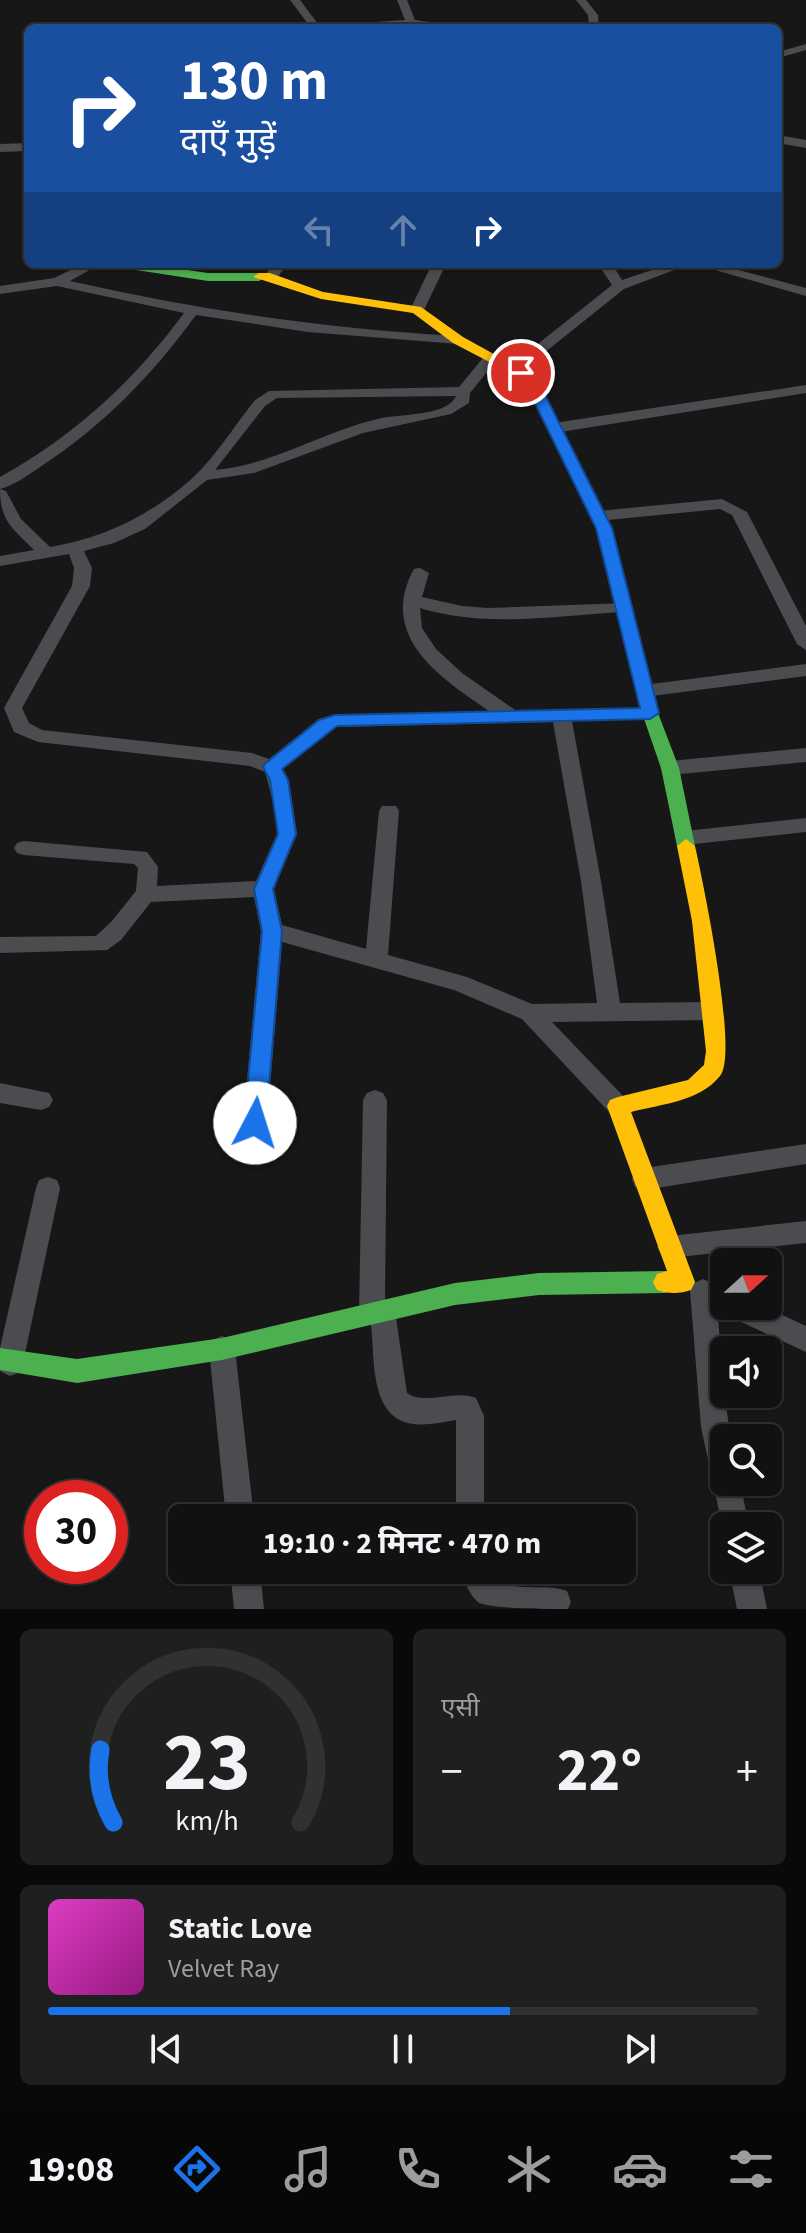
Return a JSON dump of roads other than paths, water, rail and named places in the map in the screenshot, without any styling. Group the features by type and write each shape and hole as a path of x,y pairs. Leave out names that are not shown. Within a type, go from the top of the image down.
{"street":[{"path":"295,0 313,24"},
{"path":"402,0 411,23"},
{"path":"581,0 593,15 594,24"},
{"path":"395,24 422,24"},
{"path":"782,54 806,47"},
{"path":"782,140 806,144"},
{"path":"0,148 24,147"},
{"path":"1,291 57,282 85,268"},
{"path":"149,268 208,277 276,271 321,295 417,310 458,340 496,357 521,373 533,385 604,528 621,607 650,713 670,768 702,921 716,1051 714,1069 694,1087 618,1106"},
{"path":"417,310 437,268"},
{"path":"608,268 619,286"},
{"path":"0,561 75,548 108,539 139,525 196,484 260,403 274,394 462,391 496,357 539,350 619,286 671,268"},
{"path":"716,268 806,292"},
{"path":"57,282 194,308 358,331 458,340"},
{"path":"0,484 63,447 113,402 145,372 194,308"},
{"path":"554,428 806,389"},
{"path":"202,476 247,470 377,423 450,409 464,400 462,391"},
{"path":"0,494 14,521 46,553"},
{"path":"598,516 722,504 739,512 806,644"},
{"path":"75,548 83,568 81,586 13,708 21,727 38,736 252,760 272,767 279,780 287,834 263,889 272,931 255,1123"},
{"path":"420,573 413,600 413,630 425,648 467,688 510,716"},
{"path":"413,600 432,607 469,613 621,607"},
{"path":"644,691 806,670"},
{"path":"272,767 326,724 335,721 650,713"},
{"path":"561,715 591,881 610,1012"},
{"path":"670,768 806,755"},
{"path":"376,962 389,811"},
{"path":"685,838 806,825"},
{"path":"24,848 140,857 148,867 146,894"},
{"path":"0,945 99,944 111,939 136,902 146,894 263,889"},
{"path":"272,931 459,983 530,1013 711,1011"},
{"path":"530,1013 618,1106 670,1247 703,1291 715,1424"},
{"path":"0,1093 41,1100"},
{"path":"375,1100 377,1312 394,1399 399,1408 410,1412 453,1405 466,1407 470,1416 470,1504"},
{"path":"644,1179 806,1154"},
{"path":"48,1188 5,1361 77,1371 222,1349 455,1294 539,1284 703,1291"},
{"path":"670,1247 806,1232"},
{"path":"765,1320 806,1339"},
{"path":"222,1349 239,1504"},
{"path":"246,1584 249,1609"},
{"path":"479,1584 485,1593 499,1599 556,1602"},
{"path":"747,1584 752,1609"}]}
